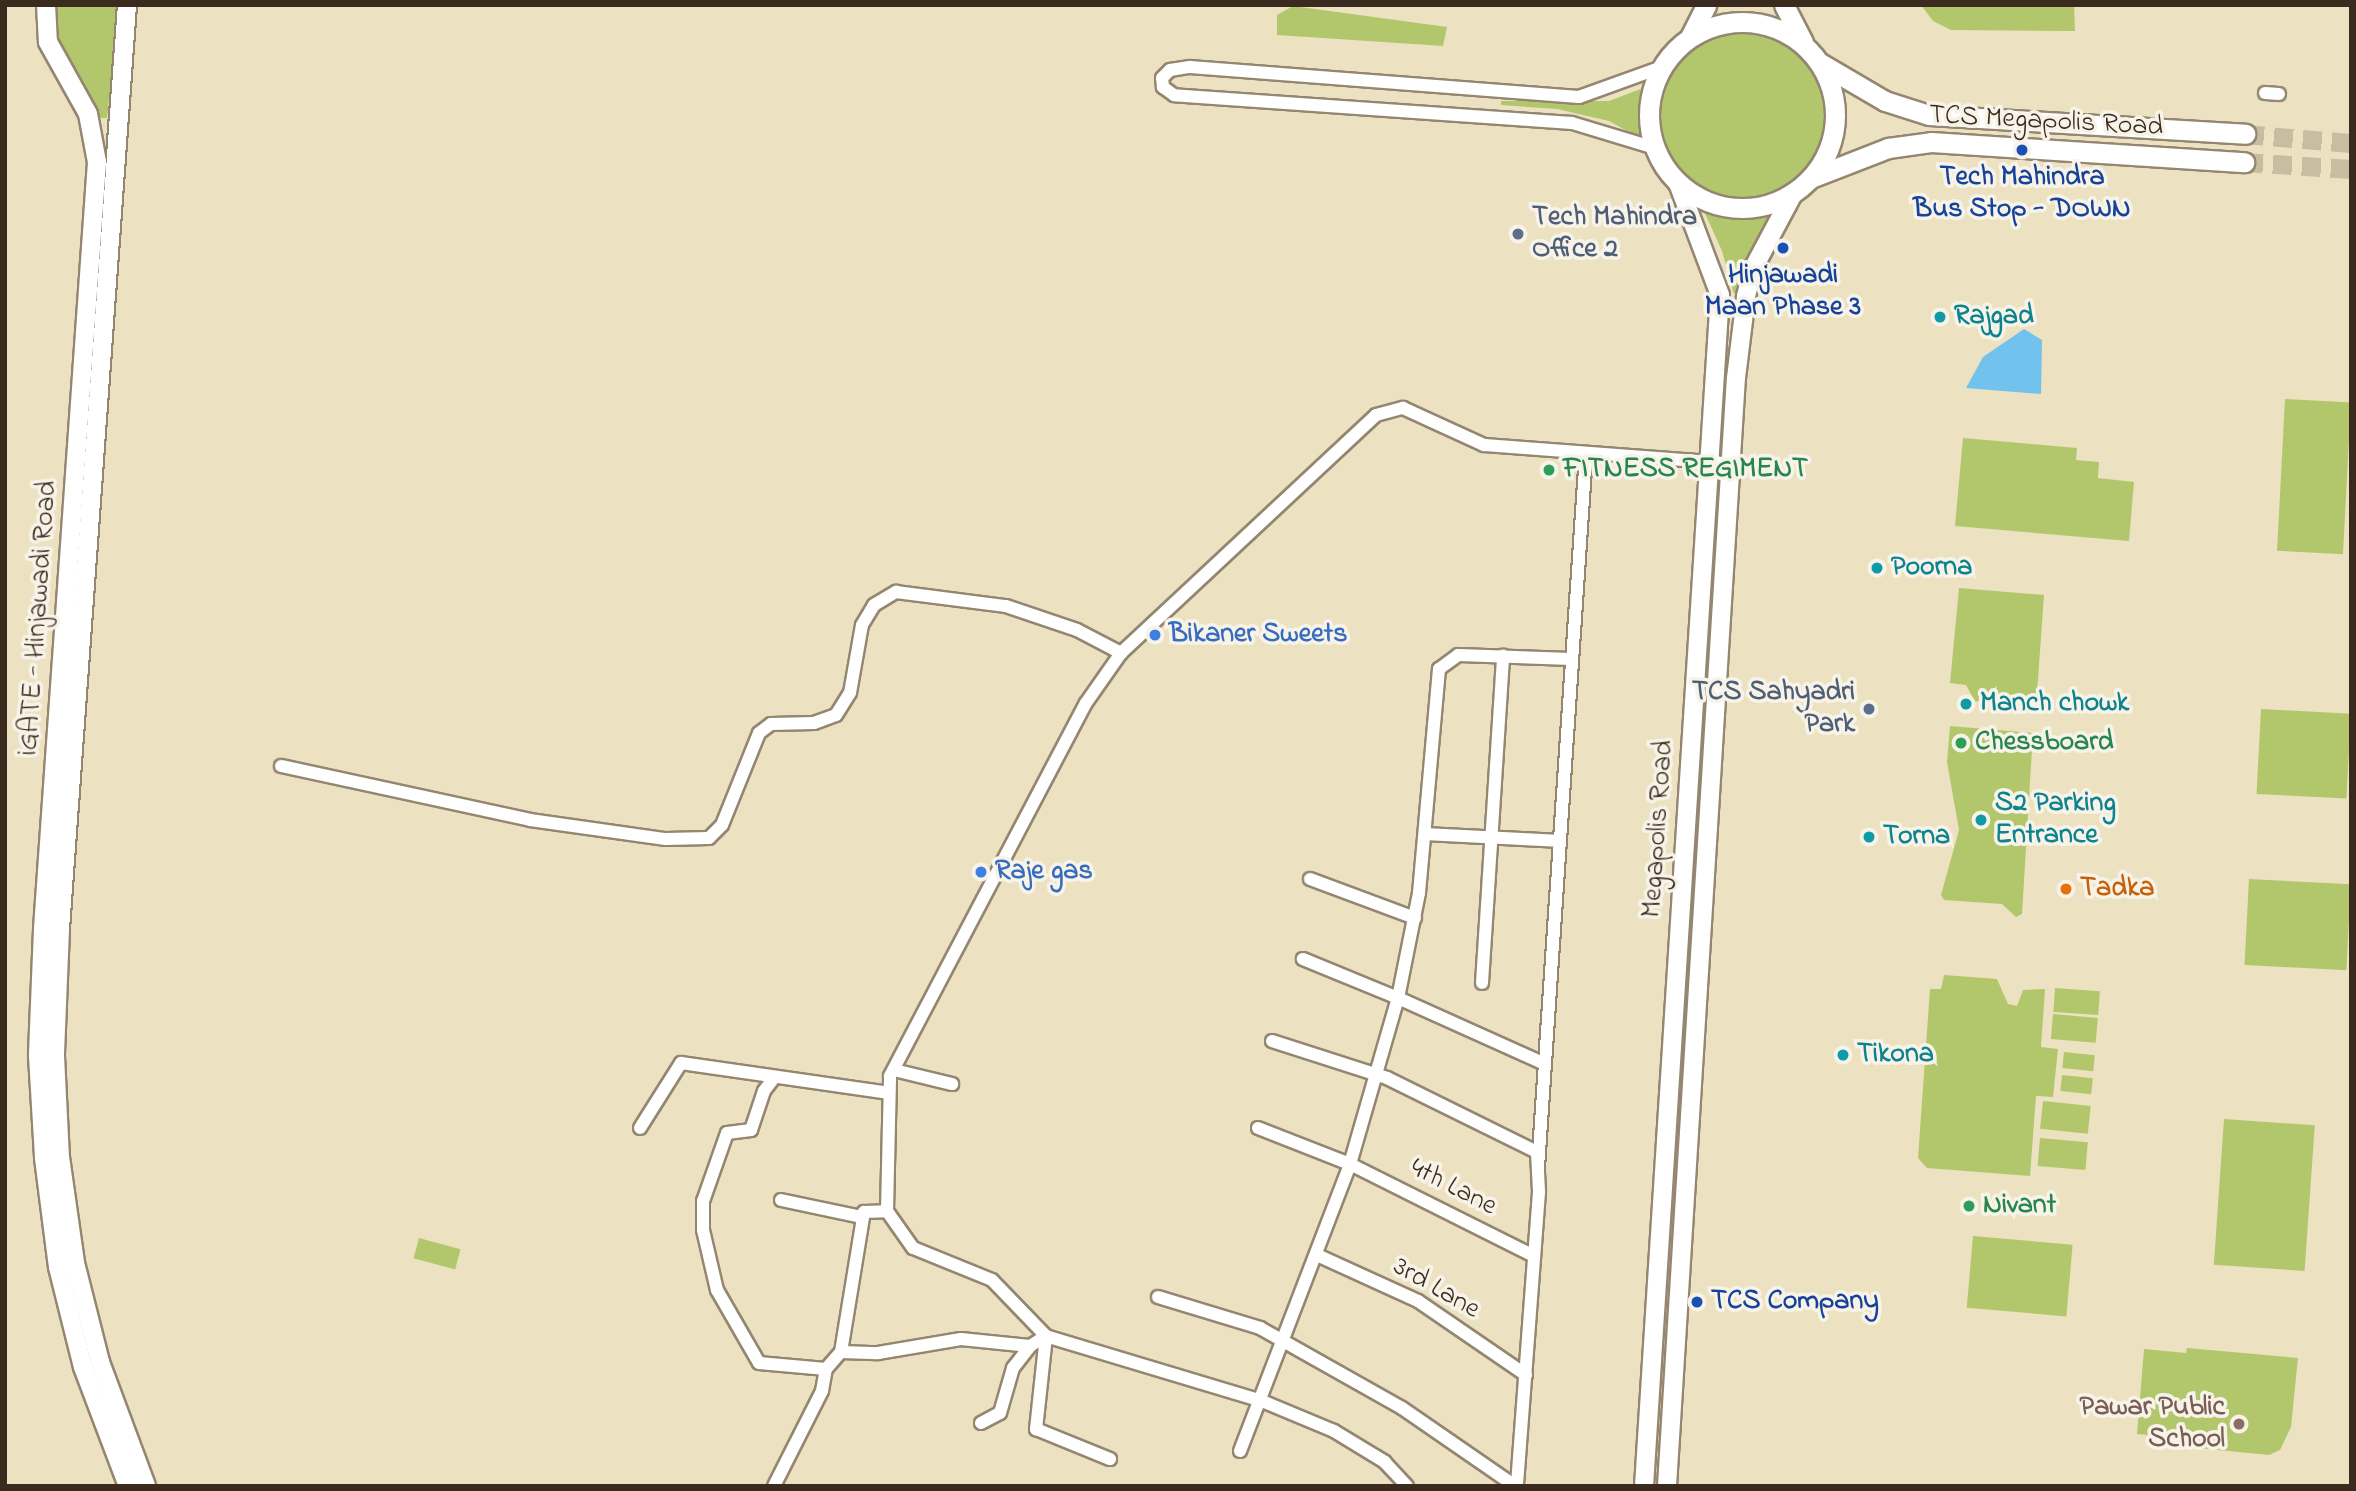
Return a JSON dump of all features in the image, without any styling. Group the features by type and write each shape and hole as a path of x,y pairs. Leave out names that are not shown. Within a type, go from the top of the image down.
{"main road":[{"name":"iGATE - Hinjawadi Road","path":"127,5 55,1056 60,1157 75,1264 100,1362 146,1486"},
{"path":"1706,5 1690,37 1662,67 1649,107 1655,148 1678,183 1695,195 1734,208 1755,207 1794,192 1810,179 1826,152 1835,122 1834,101 1819,62 1806,46 1784,5"},
{"name":"iGATE - Hinjawadi Road","path":"45,6 48,41 93,127 97,162 38,1056 44,1158 58,1267 83,1367 128,1486"},
{"path":"1690,37 1709,27 1749,21 1789,34 1806,46"},
{"name":"TCS Megapolis Road","path":"1819,62 1885,101 1929,115 2245,134"},
{"path":"93,127 117,130"},
{"name":"TCS Megapolis Road","path":"1810,179 1888,148 1931,142 2244,162"},
{"name":"Megapolis Road","path":"1644,1486 1720,295 1678,183"},
{"name":"Megapolis Road","path":"1667,1486 1734,464 1736,378 1746,296 1754,267 1794,192"}],"street":[{"path":"1655,148 1572,123 1174,95 1163,87 1163,78 1170,70 1189,67 1579,97 1662,67"},
{"path":"2265,93 2279,94"},
{"path":"1407,1486 1385,1462 1334,1431 1262,1401 1046,1336 992,1280 914,1248 900,1235 887,1211 888,1093 894,1070 1086,703 1121,653 1376,415 1403,408 1484,445 1734,464"},
{"path":"1158,1297 1260,1328 1402,1408 1516,1486 1526,1375 1586,454"},
{"path":"281,766 530,820 666,839 709,838 722,825 759,733 771,724 814,723 836,715 850,693 862,625 874,605 896,592 1006,606 1077,629 1121,653"},
{"path":"1240,1451 1262,1401 1350,1164 1398,998 1415,918 1426,834 1439,669 1458,655 1572,659"},
{"path":"1482,983 1489,836 1503,656"},
{"path":"1426,834 1560,841"},
{"path":"1310,879 1415,918"},
{"path":"1303,959 1545,1064"},
{"path":"1272,1041 1377,1077 1531,1146 1538,1167"},
{"path":"640,1128 681,1063 888,1093"},
{"path":"894,1070 952,1084"},
{"path":"774,1078 764,1091 751,1130 727,1133 703,1201 702,1230 717,1290 759,1363 826,1369"},
{"name":"4th Lane","path":"1258,1128 1350,1164 1534,1256"},
{"path":"781,1200 862,1217"},
{"path":"774,1486 822,1391 826,1369 841,1352 864,1212 887,1211"},
{"name":"3rd Lane","path":"1317,1255 1418,1301 1526,1375"},
{"path":"981,1423 1000,1413 1013,1368 1030,1346 1046,1336"},
{"path":"1046,1336 1037,1429 1110,1459"},
{"path":"841,1352 878,1353 961,1339 1030,1346"}],"green space":[{"path":"55,5 119,5 107,118 100,118 58,37 53,19"},
{"path":"1921,5 2074,5 2075,31 1951,30 1933,21"},
{"path":"1293,6 1447,27 1443,46 1277,35 1277,15"},
{"path":"1742,31 1774,38 1801,56 1819,83 1826,115 1819,147 1801,174 1774,192 1742,199 1710,192 1683,174 1665,147 1658,115 1665,83 1683,56 1710,38"},
{"path":"1643,88 1642,139 1609,121 1557,109 1501,105 1501,101 1609,101"},
{"path":"1703,209 1739,217 1773,213 1734,294 1722,251"},
{"path":"2285,399 2351,402 2343,554 2277,551"},
{"path":"1963,438 2077,448 2076,460 2099,462 2098,478 2134,482 2129,541 1955,526"},
{"path":"1959,588 2044,595 2036,707 1975,701 1966,685 1950,683"},
{"path":"2261,709 2351,714 2346,799 2257,794"},
{"path":"1950,726 2033,733 2022,914 2016,917 2002,904 1944,900 1941,895 1959,830 1947,762"},
{"path":"2249,879 2351,884 2346,970 2244,965"},
{"path":"1944,975 1997,979 2008,1004 2017,1006 2023,990 2045,989 2041,1047 2058,1049 2053,1097 2036,1096 2030,1176 1927,1168 1918,1158 1930,989 1941,989"},
{"path":"2055,988 2100,991 2098,1015 2053,1012"},
{"path":"2053,1014 2098,1018 2096,1043 2051,1039"},
{"path":"2064,1052 2095,1055 2093,1071 2062,1068"},
{"path":"2062,1075 2093,1078 2091,1094 2060,1091"},
{"path":"2043,1101 2091,1106 2088,1134 2040,1129"},
{"path":"2224,1119 2315,1125 2305,1271 2214,1265"},
{"path":"2040,1138 2088,1142 2085,1170 2038,1166"},
{"path":"1973,1236 2073,1245 2066,1316 1967,1308"},
{"path":"419,1238 461,1249 455,1269 414,1258"},
{"path":"2187,1348 2298,1358 2291,1427 2280,1450 2269,1455 2148,1443 2148,1435 2137,1434 2144,1349 2186,1353"}],"water":[{"path":"2024,329 2042,340 2041,394 1966,388 1983,357"}],"tunnel":[{"path":"2245,134 2351,143"},
{"path":"2244,162 2351,169"}],"place":[{"name":"Tech Mahindra Bus Stop - DOWN","path":"2022,150"},
{"name":"Tech Mahindra Office 2","path":"1518,234"},
{"name":"Hinjawadi Maan Phase 3","path":"1783,248"},
{"name":"Rajgad","path":"1940,317"},
{"name":"FITNESS REGIMENT","path":"1549,470"},
{"name":"Poorna","path":"1877,568"},
{"name":"Bikaner Sweets","path":"1155,635"},
{"name":"Manch chowk","path":"1966,704"},
{"name":"TCS Sahyadri Park","path":"1869,709"},
{"name":"Chessboard","path":"1961,743"},
{"name":"S2 Parking Entrance","path":"1981,820"},
{"name":"Torna","path":"1869,837"},
{"name":"Raje gas","path":"981,872"},
{"name":"Tadka","path":"2066,889"},
{"name":"Tikona","path":"1843,1055"},
{"name":"Nivant","path":"1969,1206"},
{"name":"TCS Company","path":"1697,1302"},
{"name":"Pawar Public School","path":"2239,1424"}]}
